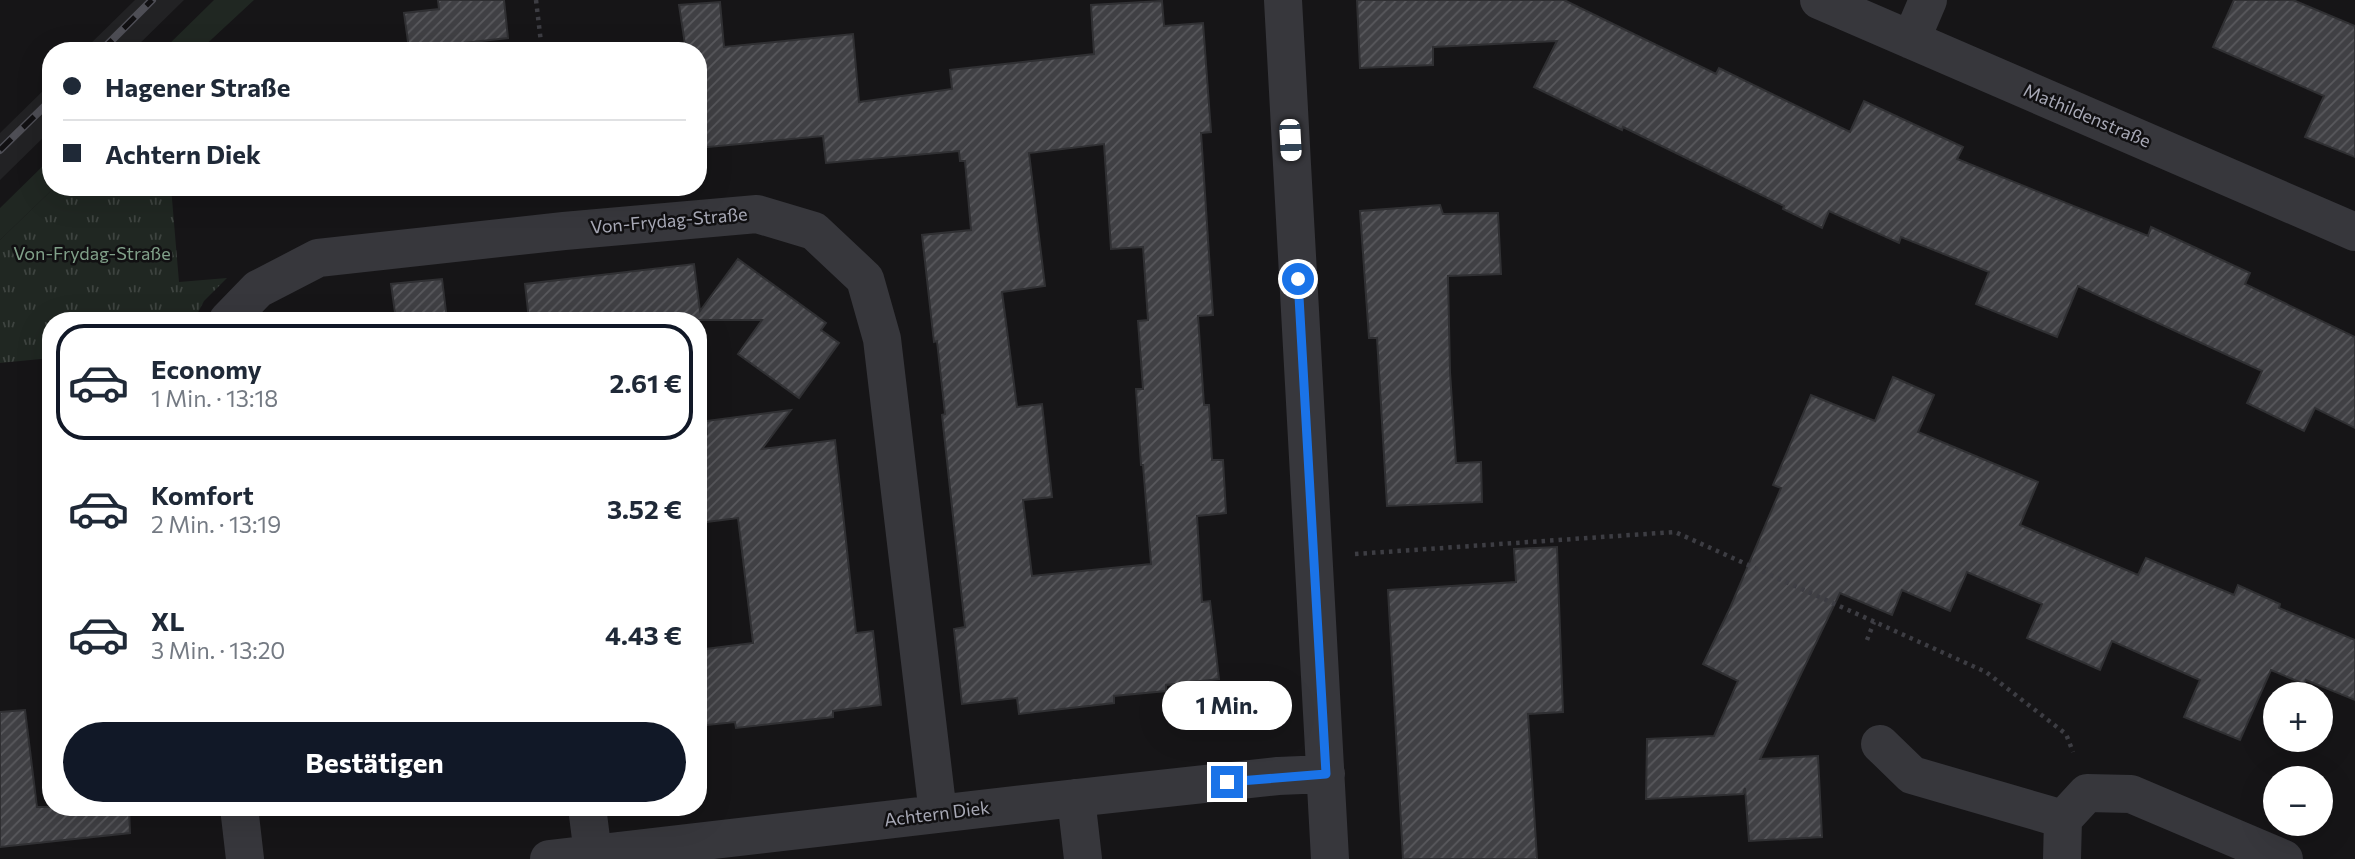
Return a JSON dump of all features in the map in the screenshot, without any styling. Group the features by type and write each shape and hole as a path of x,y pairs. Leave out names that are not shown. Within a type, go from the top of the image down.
{"street":[{"path":"1283,0 1330,859"},
{"name":"Mathildenstraße","path":"1819,0 2355,232"},
{"path":"1911,40 1928,0"},
{"name":"Von-Frydag-Straße","path":"236,312 258,289 318,258 564,231 757,214 814,231 865,279 882,338 938,814"},
{"path":"1881,744 1912,775 2075,806 2130,794 2284,859"},
{"name":"Achtern Diek","path":"549,859 593,854 759,847 938,814 1278,776 1326,774"},
{"path":"1076,798 1083,859"},
{"path":"2063,859 2075,806"},
{"path":"240,816 245,859"},
{"path":"588,816 593,854"}],"path":[{"path":"536,0 541,42"},
{"path":"1312,557 1675,532 1986,672 2066,734 2075,806"},
{"path":"1867,640 1874,622"}],"shaded area":[{"path":"135,0 184,0 141,42 92,42"},
{"path":"42,92 42,139 0,180 0,133"}],"green space":[{"path":"214,0 254,0 209,42 171,42"},
{"path":"42,167 42,196 46,196 0,240 0,208"},
{"name":"Von-Frydag-Straße","path":"46,196 172,196 179,282 227,278 204,301 198,312 42,312 42,359 0,363 0,240"}],"building":[{"path":"438,0 504,0 508,38 472,42 408,42 404,13 439,9"},
{"path":"1357,0 1564,0 1716,74 1719,68 1850,132 1864,101 1963,147 1957,159 2148,236 2151,227 2250,273 2245,284 2355,337 2355,428 2315,408 2304,431 2247,403 2262,371 2078,286 2057,337 1976,304 1989,272 1901,237 1899,243 1829,211 1822,228 1783,209 1784,206 1623,127 1622,130 1534,87 1557,41 1433,47 1433,65 1360,68"},
{"path":"2234,0 2293,0 2355,26 2355,157 2305,137 2324,96 2213,47"},
{"path":"1162,1 1164,26 1203,23 1211,132 1201,133 1213,315 1198,316 1204,405 1209,405 1212,460 1223,460 1226,513 1197,516 1202,602 1210,601 1219,679 1166,685 1166,691 1114,696 1114,703 1019,714 1017,698 962,704 954,629 965,627 942,415 945,414 937,341 934,342 922,235 971,230 965,161 960,161 959,151 826,163 823,136 707,147 707,42 685,42 679,5 720,2 724,47 853,34 859,102 952,89 950,70 1094,54 1091,5","holes":["1104,144 1111,249 1143,247 1148,320 1138,321 1143,389 1136,389 1151,564 1032,576 1023,500 1052,497 1042,404 1017,407 1002,292 1045,286 1029,153"]},
{"path":"1440,205 1443,214 1498,213 1501,274 1448,276 1450,372 1456,463 1481,462 1482,502 1387,506 1377,338 1369,338 1360,211"},
{"path":"738,259 826,323 821,330 839,343 799,398 738,354 762,320 707,320 707,312 528,312 525,284 694,264 700,311"},
{"path":"442,279 446,312 395,312 391,284"},
{"path":"1893,377 1934,395 1918,432 2038,482 2020,525 2138,575 2146,558 2234,595 2238,585 2280,604 2279,608 2355,640 2355,700 2333,691 2333,682 2299,682 2271,670 2266,682 2263,682 2263,688 2240,740 2184,717 2200,680 2112,641 2100,670 2027,638 2042,604 1967,572 1950,611 1902,590 1892,615 1840,593 1760,759 1818,756 1822,837 1749,841 1745,788 1743,794 1646,799 1647,739 1714,736 1738,681 1703,664 1781,488 1773,485 1811,395 1875,421"},
{"path":"791,410 762,449 835,440 856,633 873,631 881,705 833,711 833,717 736,728 735,722 707,725 707,649 753,643 738,518 707,522 707,421"},
{"path":"1557,547 1563,712 1528,714 1537,859 1403,859 1388,590 1516,582 1514,549"},
{"path":"25,710 37,807 42,807 42,816 129,816 130,833 0,847 0,712"}],"railway":[{"path":"110,42 152,0"},
{"path":"0,150 42,109"}],"route":[{"path":"1227,782 1326,774 1298,279"}]}
